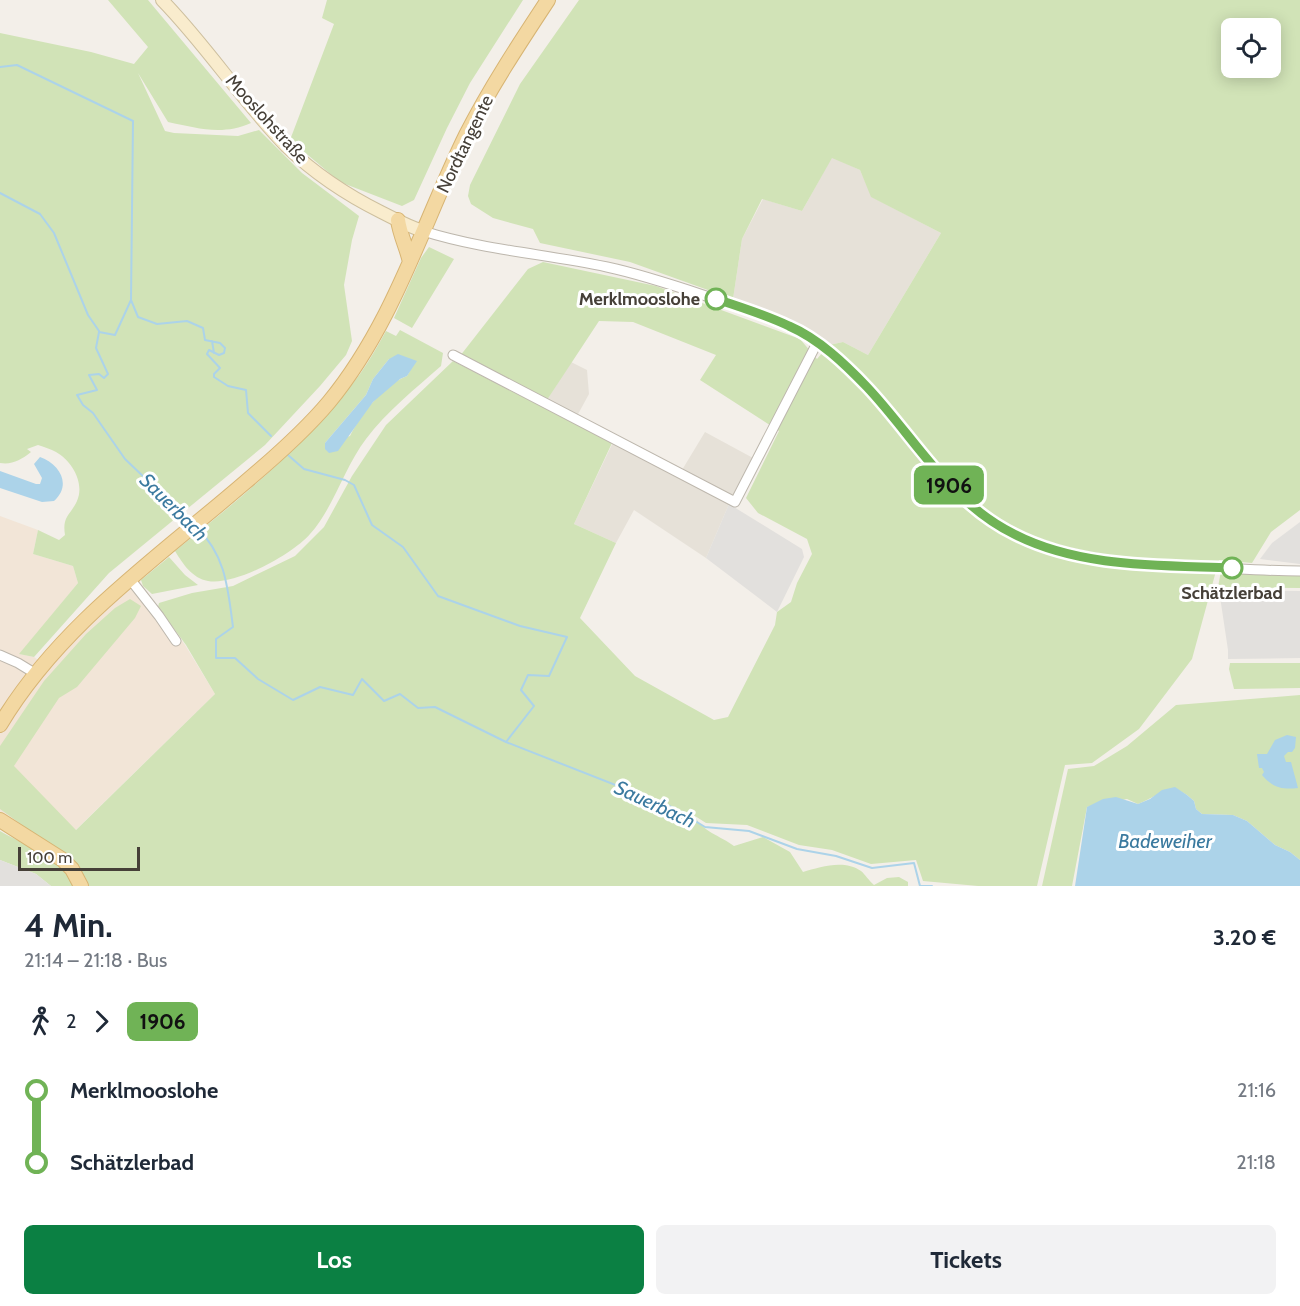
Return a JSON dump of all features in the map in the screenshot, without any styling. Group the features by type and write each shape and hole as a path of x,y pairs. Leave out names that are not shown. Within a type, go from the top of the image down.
{"main road":[{"name":"Nordtangente","path":"130,579 286,446 328,403 354,370 396,295 467,134 510,57 548,0"},
{"path":"398,220 399,231 406,243 410,262"},
{"path":"0,725 36,674 80,624 130,579"},
{"path":"0,820 63,860 72,868 81,886"}],"street":[{"name":"Mooslohstraße","path":"162,0 287,147 328,182 360,202 423,231"},
{"path":"423,231 452,239 606,267 646,277 791,326 817,343 869,388 936,472 966,502 993,522 1026,540 1083,557 1147,565 1300,571"},
{"path":"453,355 735,502 817,343"},
{"path":"130,579 176,641"},
{"path":"0,655 36,674"}],"shaded area":[{"path":"832,157 860,170 872,197 941,233 868,355 843,342 829,345 794,324 733,299 742,239 763,199 802,211"},
{"path":"571,362 587,370 589,394 577,416 547,400"},
{"path":"705,432 753,458 729,504 706,558 634,510 616,543 574,524 616,436 682,470"},
{"path":"729,504 802,549 804,557 777,612 706,558"},
{"path":"0,516 38,530 33,554 73,566 78,583 20,654 34,657 50,669 76,639 138,579 185,645 215,694 55,850 0,812"},
{"name":"Schätzlerbad","path":"1300,522 1300,564 1260,559 1272,543"},
{"name":"Schätzlerbad","path":"1219,590 1300,591 1300,658 1228,659"},
{"path":"0,860 36,874 51,886 0,886"}],"green space":[{"path":"108,0 148,0 251,123 220,130 168,122 138,73 165,131 238,136 259,130 302,173 359,216 344,285 352,341 346,355 265,445 109,573 34,657 19,654 78,583 73,566 33,554 38,530 59,540 65,535 66,520 77,501 79,487 76,473 67,461 54,451 38,445 27,449 31,452 20,460 0,463 0,33 91,52 134,64 148,47"},
{"path":"327,0 523,0 470,83 414,200 402,206 340,182 290,140 334,24 322,18"},
{"path":"579,0 1300,0 1300,510 1271,532 1252,563 1219,560 1192,659 1139,729 1092,763 1065,765 1037,886 978,886 923,881 916,860 871,864 832,850 799,845 747,825 706,823 695,816 702,826 734,846 763,837 790,852 803,872 832,865 847,865 861,871 874,885 887,878 899,877 908,882 908,886 89,886 73,862 0,809 0,746 44,681 86,634 115,608 130,599 141,606 135,618 77,687 59,698 14,766 76,830 215,694 186,645 158,607 159,603 192,593 233,586 295,556 324,527 352,476 386,425 453,361 612,443 574,524 616,543 580,618 635,676 714,720 728,717 775,625 777,612 791,602 797,583 812,554 807,539 758,513 746,498 779,431 700,380 716,355 633,322 599,321 547,400 460,356 528,269 543,262 656,286 800,339 817,359 829,345 843,342 868,355 941,233 871,197 860,170 832,158 802,211 762,199 742,239 733,299 630,262 540,243 533,229 493,218 471,204 468,196 470,185 520,84"},
{"path":"429,247 454,259 412,328 394,318 421,258"},
{"path":"400,330 443,353 441,366 392,410 366,439 325,513 310,534 291,550 248,574 233,579 208,581 193,574 175,551 249,490 319,423 360,374 386,331 396,336","holes":["389,359 410,371 407,376 381,393 360,419 350,436 325,443 366,395 373,379"]},
{"path":"169,557 185,575 198,585 152,594 143,586 141,580"},
{"path":"1221,571 1300,574 1300,588 1218,587"},
{"path":"1230,663 1300,663 1300,688 1234,689 1229,669"},
{"path":"1300,695 1300,860 1275,845 1247,821 1233,815 1202,814 1196,809 1194,801 1175,788 1138,804 1127,799 1087,807 1072,886 1042,886 1068,769 1094,766 1127,746 1176,705"},
{"path":"0,831 55,862 71,878 75,886 51,886 36,874 0,860"}],"water":[{"path":"398,354 417,361 407,376 400,379 373,402 338,451 329,453 325,449 325,443 366,395 373,379 389,359"},
{"path":"40,457 58,470 63,482 59,495 54,501 42,502 0,488 0,471 40,484 42,478 34,464"},
{"path":"1287,735 1296,737 1295,748 1284,756 1286,762 1291,762 1298,788 1282,788 1274,785 1262,775 1264,772 1262,768 1259,768 1257,754 1267,754 1275,740"},
{"name":"Badeweiher","path":"1175,787 1194,801 1196,809 1202,814 1233,815 1247,821 1275,845 1290,852 1300,860 1300,886 1075,886 1087,807 1103,799 1116,797 1138,804 1162,790"}],"waterway":[{"name":"Sauerbach","path":"0,67 17,65 133,121 131,300 115,335 99,332 96,348 108,374 104,378 99,374 89,375 97,390 77,395 83,405 93,413 125,459 191,522"},
{"path":"0,193 40,214 54,233 88,315 99,331"},
{"name":"Sauerbach","path":"131,300 138,317 157,324 187,321 203,328 205,340 220,343 225,348 224,353 219,355 209,350 207,354 220,368 214,377 228,386 246,390 248,413 271,436"},
{"name":"Sauerbach","path":"212,341 214,353"},
{"name":"Sauerbach","path":"288,455 304,469 345,480 354,485 372,525 403,547 438,596 520,626 567,637 549,676 528,675 521,690 534,706 506,742"},
{"name":"Sauerbach","path":"197,528 207,538 220,561 233,627 216,639 216,658 235,658 258,679 293,700 320,687 353,695 362,679 384,701 400,694 418,708 435,707 506,742 674,808 705,827 749,831 797,849 836,856 872,868 914,863 920,886 932,886"}],"bus line":[{"name":"1906","path":"716,299 791,326 817,343 869,388 936,472 966,502 1011,533 1056,551 1083,557 1147,565 1232,568"}],"place":[{"name":"Merklmooslohe","path":"716,299"},
{"name":"Schätzlerbad","path":"1232,568"}]}
